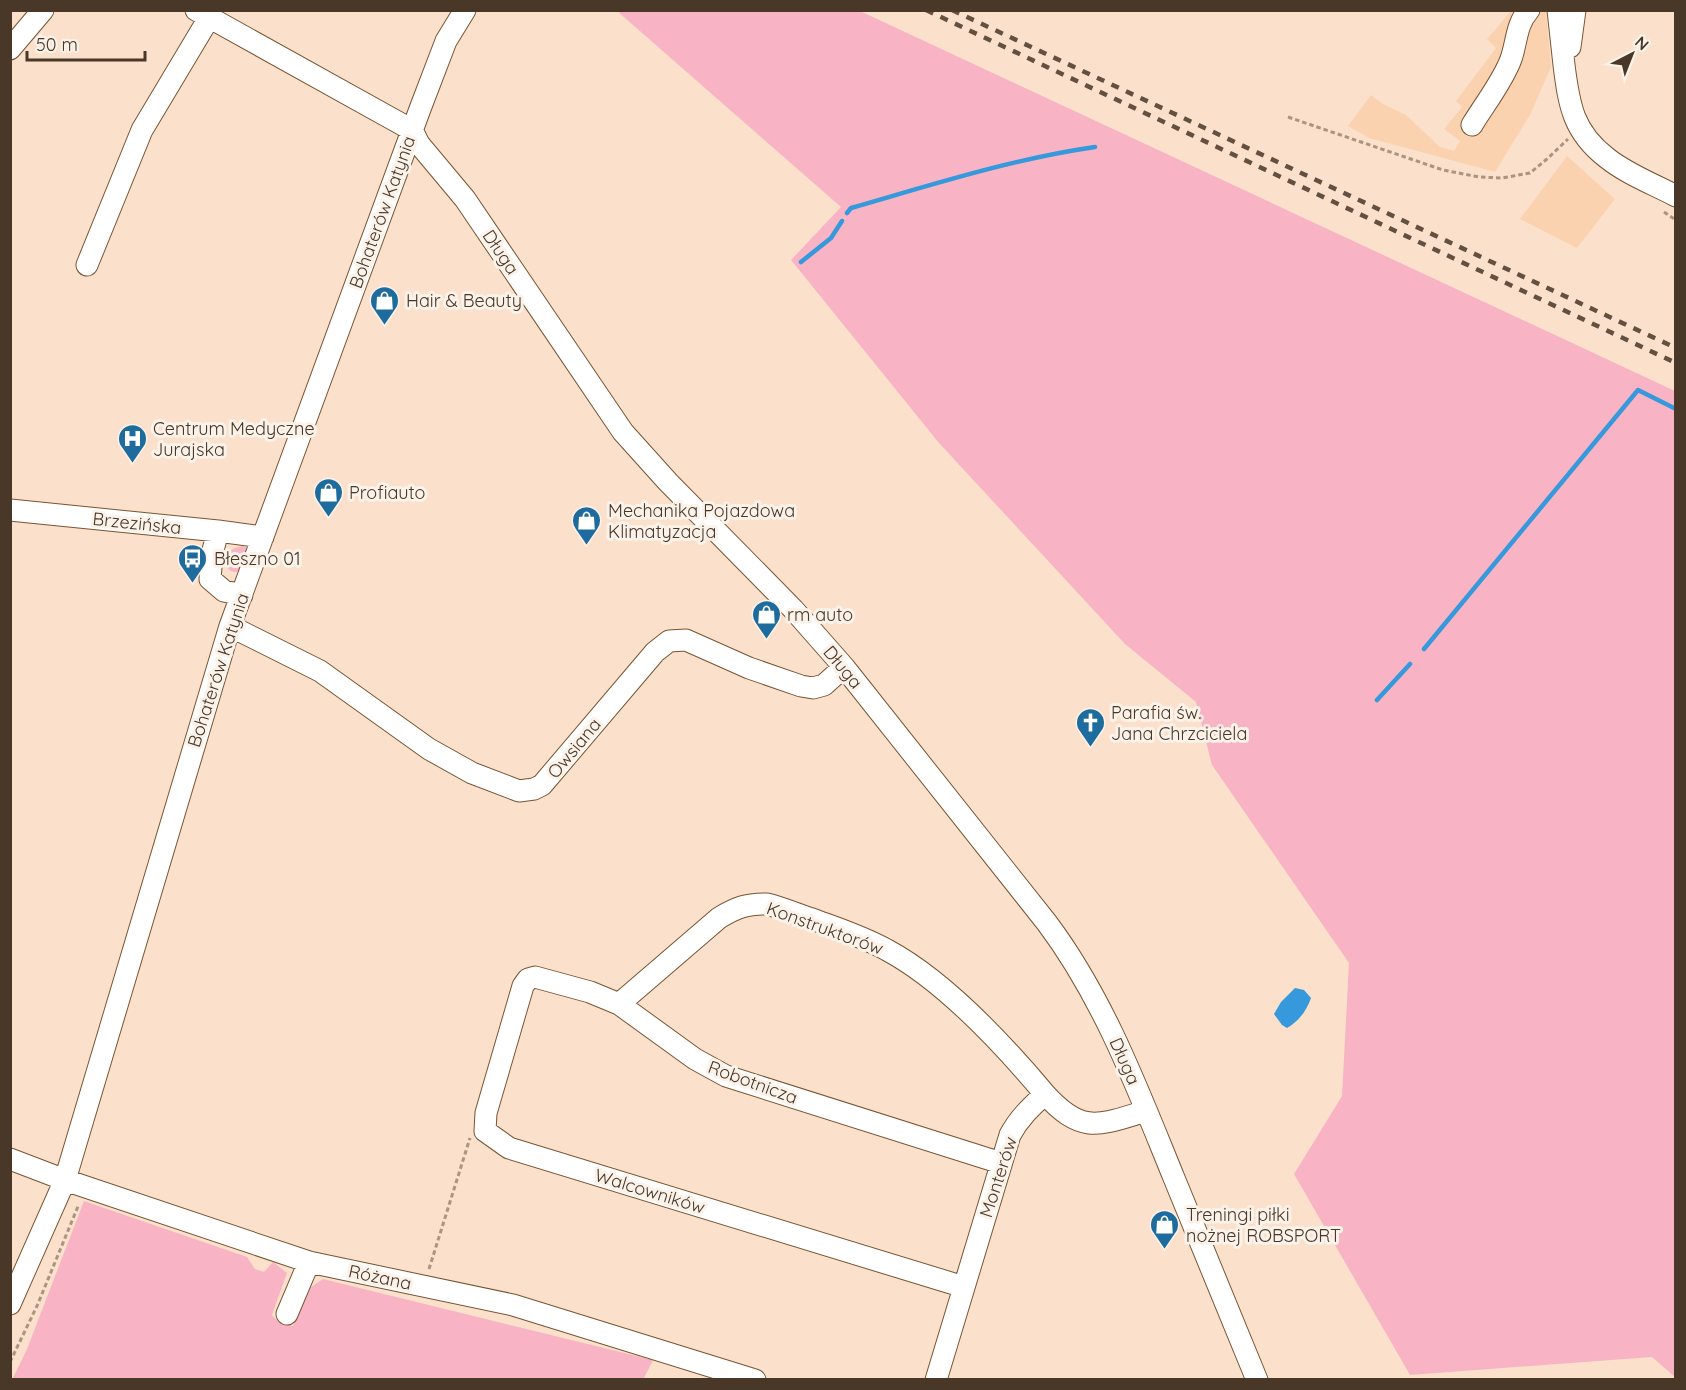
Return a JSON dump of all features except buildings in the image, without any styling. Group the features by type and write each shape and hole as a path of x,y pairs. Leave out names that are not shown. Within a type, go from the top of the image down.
{"street":[{"path":"10,49 43,10"},
{"name":"Bohaterów Katynia","path":"10,1304 66,1180 230,626 412,130 446,41 465,10"},
{"path":"1472,125 1505,72 1511,59 1517,30 1529,10"},
{"path":"1558,10 1568,96 1573,114 1580,127 1592,144 1608,159 1626,171 1676,196"},
{"path":"1566,78 1575,10"},
{"path":"87,265 142,130 202,14"},
{"name":"Długa","path":"202,14 412,130 419,144 465,199 634,446 793,609 844,667 1063,945 1099,1006 1117,1043 1257,1380"},
{"name":"Brzezińska","path":"10,510 263,537"},
{"path":"218,531 212,554 210,579 224,591 242,595"},
{"name":"Owsiana","path":"230,626 320,671 429,749 472,772 519,791 534,789 542,784 655,652 669,641 686,639 749,668 813,688 824,685 844,667"},
{"name":"Konstruktorów","path":"619,1004 719,918 738,907 767,904 856,935 887,950 918,970 982,1025 1045,1094"},
{"name":"Robotnicza","path":"485,1131 486,1113 523,986 528,979 535,977 590,992 619,1004 695,1059 726,1076 1001,1163"},
{"path":"1045,1094 1072,1119 1087,1123 1111,1122 1146,1111"},
{"name":"Monterów","path":"936,1380 1010,1135 1026,1111 1045,1094"},
{"name":"Walcowników","path":"485,1131 509,1148 964,1287"},
{"name":"Różana","path":"10,1159 309,1262 513,1305 755,1380"},
{"path":"287,1314 309,1262"}],"path":[{"path":"1288,117 1443,170 1479,177 1502,178 1530,172 1580,127"},
{"path":"426,1278 468,1139 485,1131"},
{"path":"10,1362 38,1306 82,1196"}],"shaded area":[{"path":"617,11 860,11 1675,391 1675,1377 1652,1357 1410,1375 1294,1174 1342,1096 1349,963 1212,765 1196,702 1125,644 939,443 791,260 841,207"},
{"path":"1511,11 1546,11 1551,67 1531,113 1495,172 1369,138 1348,126 1371,95 1383,104 1406,115 1440,147 1454,151 1460,141 1444,129 1462,107 1456,101 1496,48 1487,39"},
{"path":"1567,156 1615,199 1577,248 1520,219"},
{"path":"243,546 248,552 241,570 230,571 225,561 227,555 232,549"},
{"path":"84,1201 247,1257 255,1269 264,1272 273,1262 287,1273 272,1315 281,1324 293,1326 311,1287 323,1279 653,1360 643,1380 12,1380 27,1349"}],"water":[{"path":"1295,988 1304,990 1311,998 1302,1015 1287,1028 1274,1014 1281,1002"}],"waterway":[{"path":"847,213 851,208 972,173 1033,158 1095,147"},
{"path":"801,262 831,238 842,221"},
{"path":"1424,649 1638,390 1676,409"},
{"path":"1377,700 1410,664"}],"railway":[{"path":"926,10 1676,363"},
{"path":"952,10 1676,348"}],"place":[{"name":"Hair & Beauty","path":"385,326"},
{"name":"Centrum Medyczne Jurajska","path":"132,464"},
{"name":"Profiauto","path":"328,518"},
{"name":"Mechanika Pojazdowa Klimatyzacja","path":"587,546"},
{"name":"Błeszno 01","path":"193,584"},
{"name":"rm auto","path":"766,640"},
{"name":"Parafia św. Jana Chrzciciela","path":"1090,748"},
{"name":"Treningi piłki nożnej ROBSPORT","path":"1165,1250"}]}
